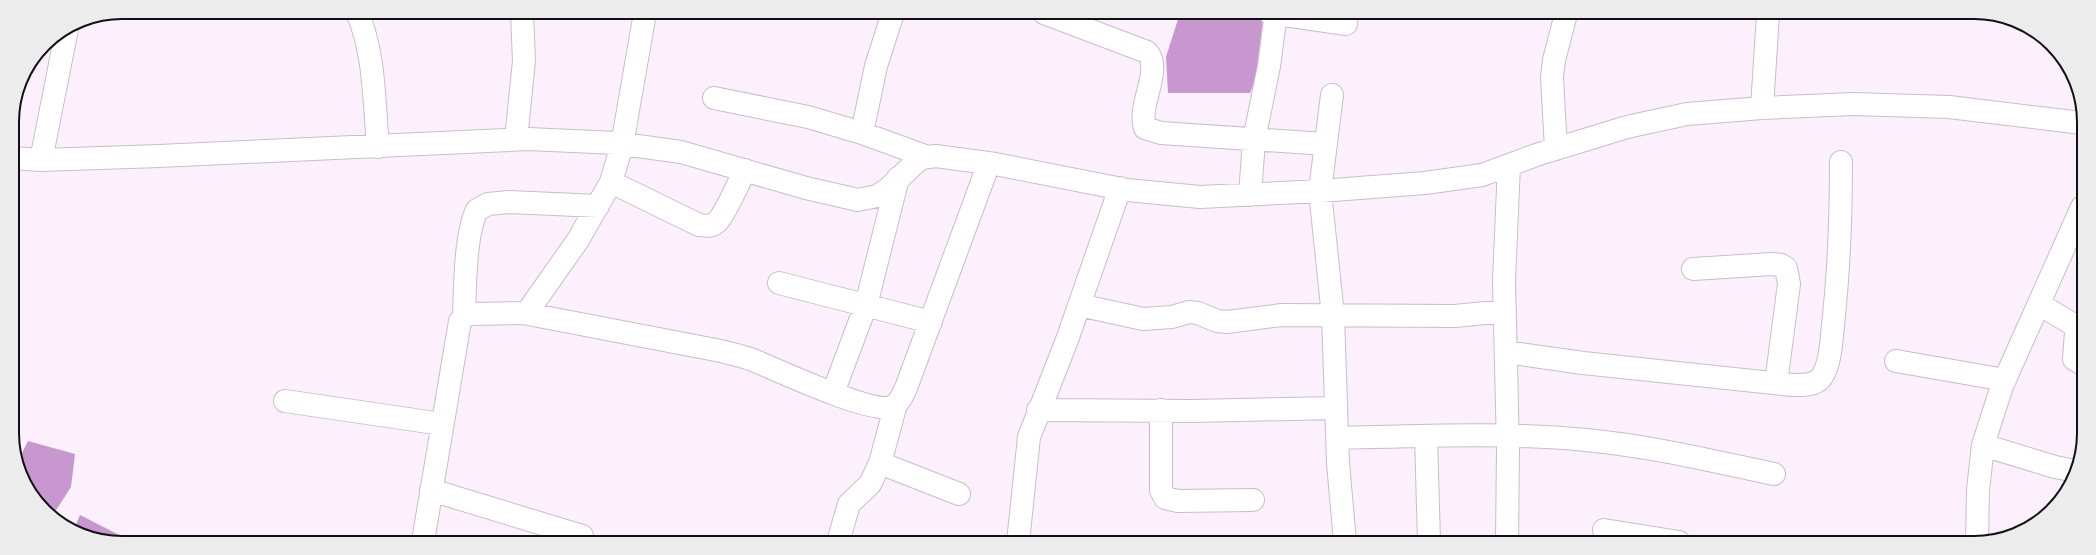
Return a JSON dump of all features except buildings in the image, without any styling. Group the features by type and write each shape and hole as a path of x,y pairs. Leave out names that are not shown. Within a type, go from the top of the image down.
{"street":[{"path":"359,19 370,61 378,147"},
{"path":"516,139 524,62 522,19"},
{"path":"522,312 532,306 578,240 611,182 622,145 644,19"},
{"path":"862,133 876,66 891,19"},
{"path":"1060,19 1147,52 1150,56 1153,67 1143,114 1145,128 1162,133 1326,144"},
{"path":"1250,195 1254,140 1269,66 1274,19"},
{"path":"1310,19 1346,24"},
{"path":"1556,149 1552,77 1554,60 1565,19"},
{"path":"1762,108 1768,19"},
{"path":"41,160 66,36"},
{"path":"1332,95 1320,191 1333,316 1336,408 1345,536"},
{"path":"714,98 808,117 862,133 928,157"},
{"path":"19,158 41,160 378,147 516,139 616,143 681,152 806,188 858,200 877,196 911,166 928,157 936,156 989,163 1120,188 1200,197 1320,191 1425,183 1482,175 1556,149 1627,127 1680,116 1762,108 1853,104 1949,108 2077,122"},
{"path":"1506,352 1583,363 1792,385 1817,382 1821,377 1828,361 1839,274 1841,162"},
{"path":"840,536 849,504 870,484 880,463 896,404 906,388 989,163"},
{"path":"1508,536 1508,435 1504,281 1509,165"},
{"path":"611,182 699,225 708,227 716,222 721,215 745,170"},
{"path":"833,393 866,305 898,178"},
{"path":"1019,536 1028,449 1038,410 1079,304 1120,188"},
{"path":"424,536 458,327 464,316 467,259 472,222 477,210 488,204 509,202 598,206"},
{"path":"1977,536 1978,490 1983,445 2005,380 2077,218"},
{"path":"1693,269 1772,264 1781,265 1786,268 1789,284 1776,383"},
{"path":"779,282 931,322"},
{"path":"1079,304 1143,319 1172,317 1189,312 1198,313 1213,320 1227,322 1282,315 1455,316 1505,311"},
{"path":"2039,304 2074,324 2076,332 2074,359 2077,361"},
{"path":"464,316 470,314 522,312 721,351 752,360 806,384 833,393 885,408 896,404"},
{"path":"1896,361 2005,380"},
{"path":"285,401 442,424"},
{"path":"1038,410 1336,408"},
{"path":"1161,410 1161,490 1165,498 1178,501 1253,500"},
{"path":"1338,438 1461,434 1508,435 1607,442 1698,457 1774,474"},
{"path":"1426,436 1429,536"},
{"path":"1983,445 2055,467 2070,470"},
{"path":"880,463 959,494"},
{"path":"431,490 582,536"},
{"path":"1604,530 1642,536"}],"shaded area":[{"path":"1178,19 1263,19 1256,78 1250,93 1168,93 1166,57"},
{"path":"28,441 75,454 71,487 55,512 40,496 24,466 21,454"},
{"path":"80,515 121,536 89,531 76,525"}]}
